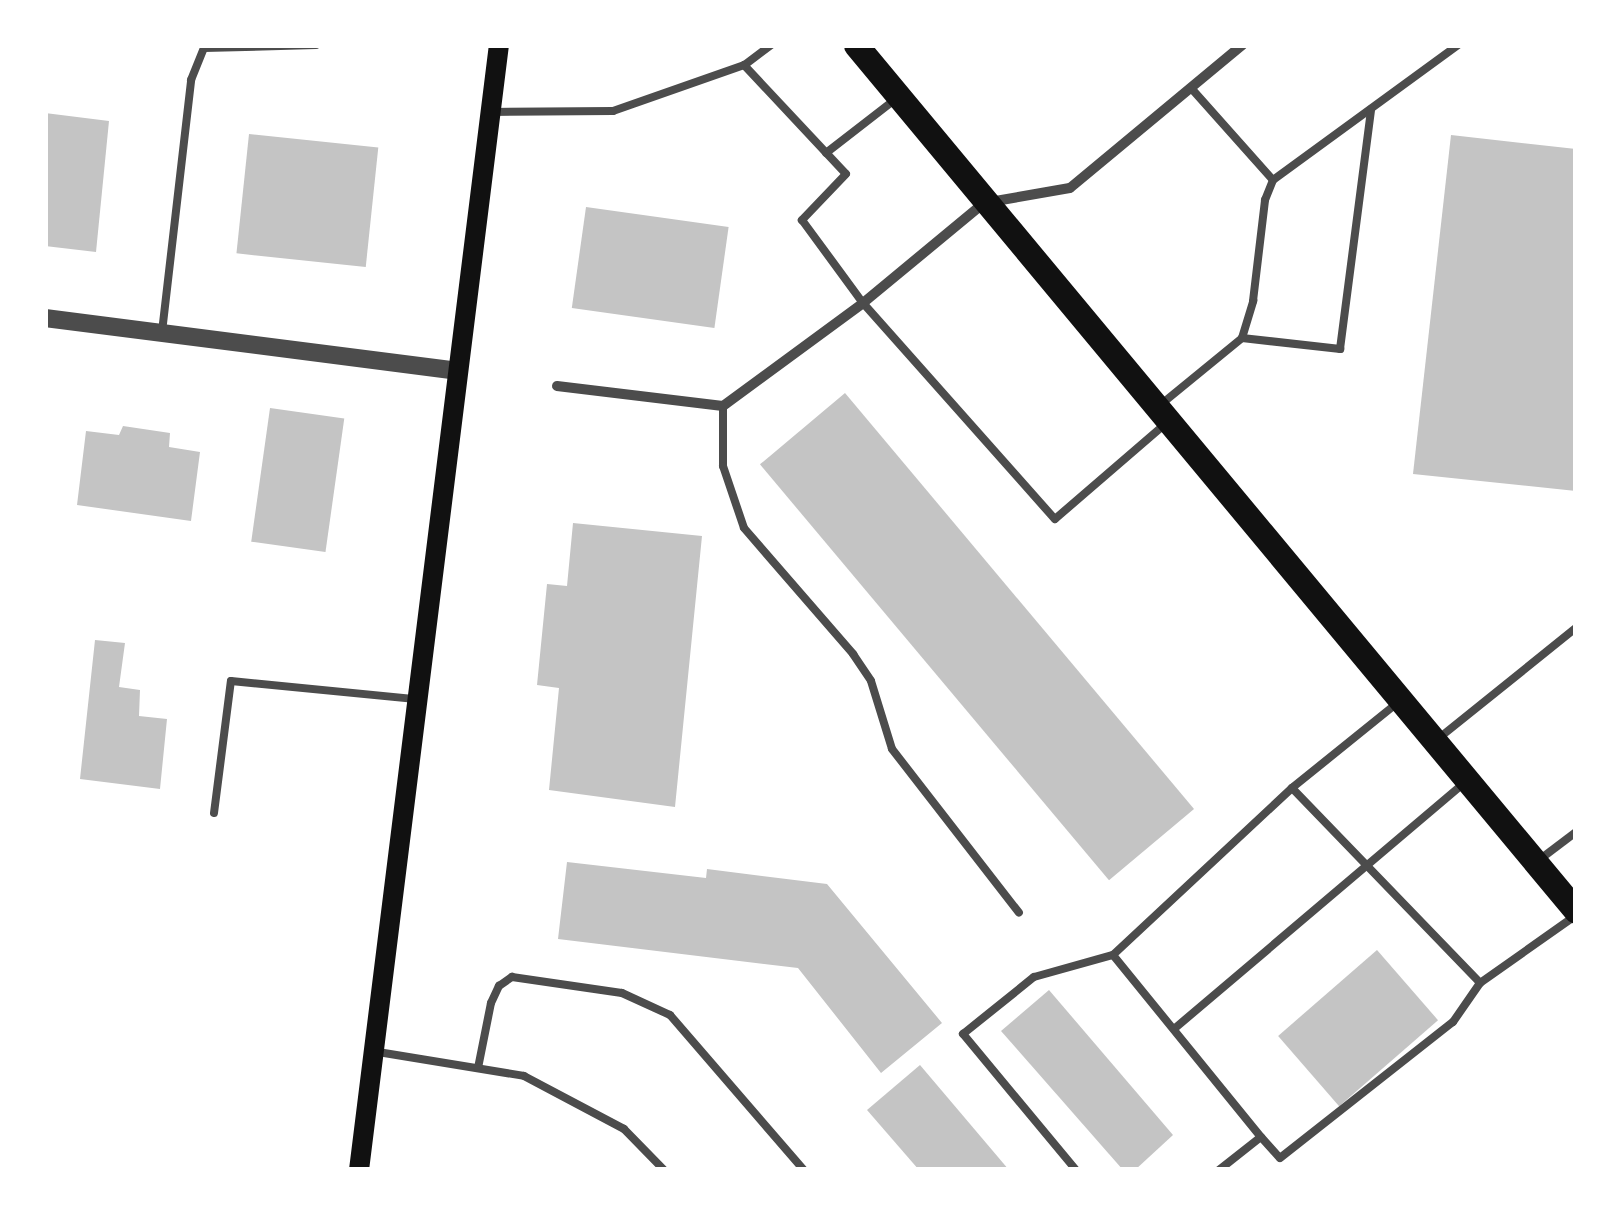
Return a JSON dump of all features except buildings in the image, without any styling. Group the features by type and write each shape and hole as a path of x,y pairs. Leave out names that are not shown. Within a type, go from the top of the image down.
{"main road":[{"path":"358,1170 499,45"},
{"path":"856,45 1576,913"}],"street":[{"path":"556,386 723,406 862,302 984,203 1070,188 1242,45"},
{"path":"45,318 459,371"}],"lane":[{"path":"162,332 190,80 204,46 316,45"},
{"path":"492,112 613,111 744,65 770,45"},
{"path":"744,65 846,174 802,220 862,302 1055,518 1242,338 1253,301 1265,200 1273,180 1458,45"},
{"path":"1190,88 1273,180"},
{"path":"826,154 898,97"},
{"path":"1242,338 1340,348 1371,109"},
{"path":"723,406 724,466 744,528 853,654 871,681 892,749 1018,913"},
{"path":"1434,741 1576,628"},
{"path":"214,814 232,682 418,700"},
{"path":"1076,1170 963,1034 1034,977 1112,955 1292,788 1400,701"},
{"path":"1174,1029 1467,781"},
{"path":"1292,788 1480,983"},
{"path":"1536,863 1576,832"},
{"path":"1112,955 1280,1158 1452,1022 1480,983 1576,913"},
{"path":"478,1068 491,1003 500,986 512,977 622,992 670,1016 804,1170"},
{"path":"374,1051 524,1076 624,1129 664,1170"},
{"path":"1220,1170 1260,1136"}]}
